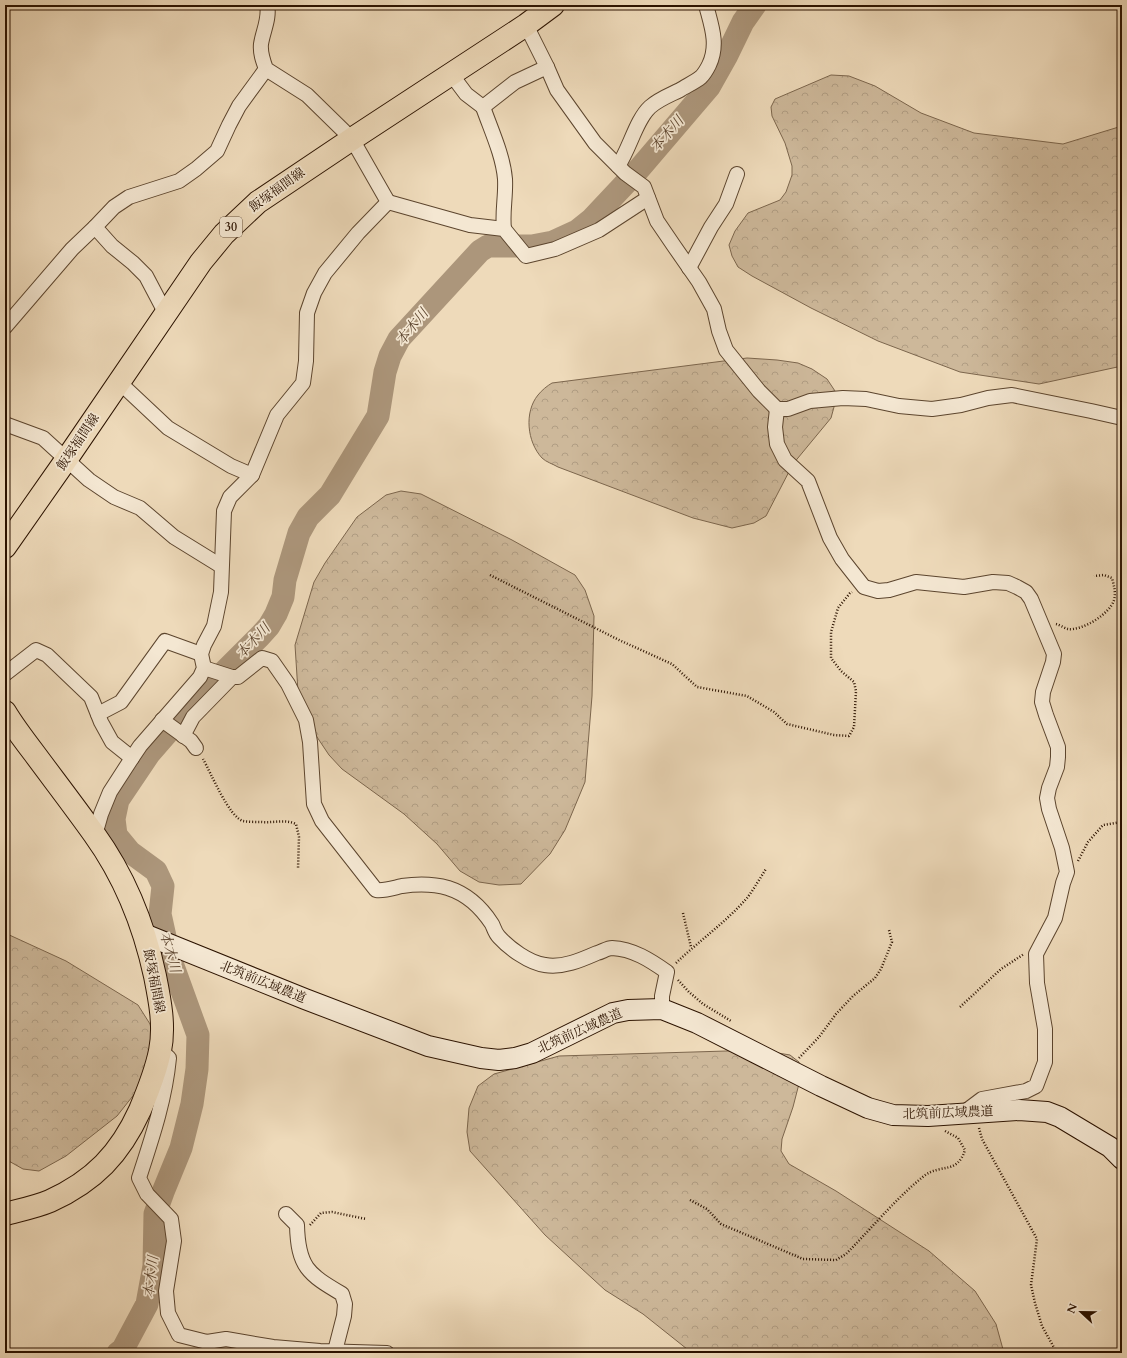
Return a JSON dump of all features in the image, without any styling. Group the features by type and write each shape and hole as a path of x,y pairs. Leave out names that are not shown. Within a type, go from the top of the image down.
{"main road":[{"name":"飯塚福間線","path":"5,547 201,262 224,234 240,218 258,202 526,25 553,5"},
{"name":"飯塚福間線","path":"5,712 95,835 124,883 135,909 154,938 162,1006 162,1033 160,1050 146,1097 132,1126 110,1159 94,1175 77,1187 49,1202 5,1214"}],"street":[{"path":"267,5 266,26 261,44 261,56 266,69 307,95 352,139 388,202 470,225 504,229"},
{"path":"618,166 624,157 642,116 650,107 701,77 707,69 712,58 715,41 713,26 706,5"},
{"path":"526,25 557,90 595,143 625,173 644,187 657,221 699,282 714,309 719,331 726,350 759,391 777,409 788,409 810,401 843,398 866,399 899,406 932,408 961,405 988,398 1012,395 1122,418"},
{"path":"483,107 515,82 547,67"},
{"path":"5,327 72,249 114,206 129,197 179,180 196,169 217,151 239,106 266,69"},
{"path":"451,74 466,94 483,107 502,163 505,180 503,217 504,229 526,256 555,249 600,230 648,198"},
{"path":"689,268 711,227 726,204 737,174"},
{"path":"95,835 100,814 110,792 132,758 140,746 200,677 204,645 214,626 220,592 224,511 230,497 252,475 277,415 302,383 306,361 307,313 314,293 325,273 358,233 388,202"},
{"path":"95,227 112,246 146,276 166,314"},
{"path":"119,382 168,428 231,466 252,475"},
{"path":"777,409 775,427 778,444 785,460 808,481 830,538 842,560 864,587 878,591 890,590 916,582 964,587 993,582 1008,583 1026,592 1031,599 1054,654 1053,662 1043,692 1042,702 1058,747 1057,766 1047,798 1049,810 1062,848 1067,872 1063,883 1056,918 1037,954 1037,983 1045,1029 1045,1062 1036,1086 1026,1091 982,1099 968,1113"},
{"path":"5,424 43,438 89,480 114,497 140,508 174,537 221,566"},
{"path":"98,714 121,702 165,641 232,677 238,677 262,658 272,661 288,684 306,720 310,742 314,804 322,821 376,890 387,890 403,886 432,885 448,888 466,896 478,906 492,924 498,936 516,952 544,965 559,966 576,962 610,948 634,952 667,972 662,996 662,1009"},
{"path":"5,674 36,650 47,655 91,697 112,742 132,758"},
{"path":"183,736 193,717 232,677"},
{"path":"162,720 191,741 196,748"},
{"name":"北筑前広域農道","path":"154,938 305,999 428,1046 481,1058 499,1060 532,1053 613,1013 628,1010 662,1009 697,1023 788,1070 868,1108 893,1115 928,1116 1019,1110 1047,1112 1060,1117 1110,1148 1122,1159"},
{"path":"160,1050 169,1058 167,1079 159,1114 139,1178 146,1194 172,1219 174,1242 166,1291 168,1313 179,1335 208,1342 226,1339 273,1347 387,1353"},
{"path":"286,1214 297,1225 297,1239 306,1268 317,1279 342,1294 345,1304 344,1316 335,1351"}],"path":[{"path":"490,575 626,643 672,664 697,687 747,696 774,712 787,724 834,735 849,736 854,727 856,691 854,682 840,671 832,658 832,632 838,608 850,593 864,587"},
{"path":"1053,623 1069,629 1087,625 1105,614 1114,601 1115,589 1112,578 1104,575 1094,576"},
{"path":"196,748 234,815 242,821 270,823 288,821 296,824 299,837 298,869"},
{"path":"1067,872 1076,864 1088,842 1103,825 1122,822"},
{"path":"737,1044 738,1033 735,1023 703,1004 667,972 691,948 725,920 748,897 766,869"},
{"path":"683,913 691,948"},
{"path":"788,1070 819,1037 836,1014 853,996 875,978 881,969 892,942 889,930"},
{"path":"960,1007 1000,968 1022,954 1037,954"},
{"path":"968,1113 1037,1239 1031,1285 1042,1326 1057,1353"},
{"path":"690,1200 707,1209 721,1224 796,1256 803,1258 836,1260 846,1254 907,1191 926,1175 957,1165 963,1159 965,1150 958,1138 943,1130"},
{"path":"299,1247 311,1224 321,1213 332,1212 366,1219"}],"green space":[{"path":"831,75 849,76 875,86 921,113 974,133 1063,144 1122,126 1122,366 1039,384 960,372 878,341 811,308 738,267 732,256 729,245 735,231 748,213 780,200 786,192 792,175 792,166 785,143 772,116 771,107 775,99"},
{"path":"747,358 798,363 812,369 827,379 835,391 834,407 831,418 793,464 766,516 754,523 732,528 693,518 558,467 542,458 533,444 529,427 531,410 538,395 552,383"},
{"path":"401,491 421,494 512,540 575,575 585,590 594,616 592,696 585,782 565,830 550,854 521,884 499,885 479,882 460,871 437,844 404,814 342,769 329,755 309,725 298,692 295,645 314,582 325,563 357,517 386,495"},
{"path":"5,933 66,961 138,1005 150,1024 158,1056 151,1073 117,1116 66,1156 39,1171 23,1169 7,1160 5,1157"},
{"path":"760,1050 790,1055 799,1062 801,1076 793,1107 782,1139 781,1151 789,1164 836,1191 929,1251 975,1291 996,1324 1004,1353 692,1353 643,1314 605,1290 545,1235 470,1151 467,1132 469,1108 478,1086 494,1074 559,1056"}],"waterway":[{"name":"本木川","path":"118,1353 123,1349 147,1304 154,1266 155,1214 181,1148 192,1104 197,1069 198,1035 169,955 160,914 163,886 156,871 130,852 116,835 114,819 118,800 149,754 196,700 269,626 283,597 285,580 299,533 308,517 330,495 378,416 385,372 390,356 399,339 480,251 488,246 532,246 553,242 577,231 592,219 639,169 709,87 743,22 755,5"}]}
